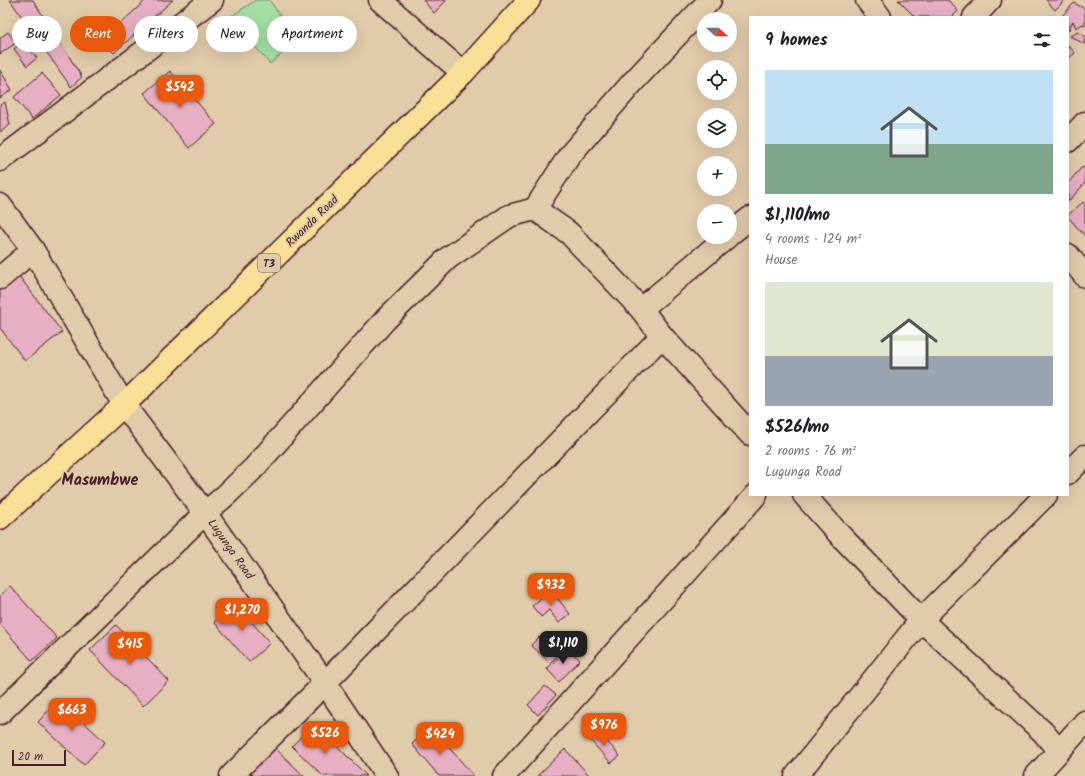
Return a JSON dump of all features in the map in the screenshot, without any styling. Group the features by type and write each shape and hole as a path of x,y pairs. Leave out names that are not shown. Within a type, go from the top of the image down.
{"highway":[{"name":"Rwanda Road","path":"0,518 124,405 463,73 529,0"}],"street":[{"path":"0,160 212,0"},
{"path":"380,0 463,73"},
{"path":"0,713 205,513 254,468 386,319 448,258 509,216 535,209 569,156 633,82 710,0"},
{"path":"867,0 879,16"},
{"path":"975,16 990,0"},
{"path":"1069,140 1085,123"},
{"name":"Lugunga Road","path":"0,205 33,250 124,405 205,513 325,684 387,776"},
{"path":"535,209 569,233 641,309 662,336 749,433"},
{"path":"737,228 749,219"},
{"path":"641,309 719,244"},
{"path":"0,278 33,250"},
{"path":"1069,256 1085,276"},
{"path":"231,776 325,684 662,336"},
{"path":"1069,472 1085,456"},
{"path":"504,776 755,496"},
{"path":"805,496 838,533 922,620 1042,732 1058,751"},
{"path":"796,776 922,620 1045,496"},
{"path":"1036,776 1085,722"}],"green space":[{"path":"256,0 269,0 281,16 267,16 267,52 284,52 270,64 259,51 259,16 232,16"}],"building":[{"path":"10,0 33,0 43,16 21,16"},
{"path":"146,0 173,0 155,16 134,16 134,35 126,42 126,18"},
{"path":"423,0 447,0 434,13"},
{"path":"898,0 948,0 958,11 953,16 914,16"},
{"path":"1046,0 1065,0 1055,10"},
{"path":"1074,3 1085,9 1085,25 1083,24 1076,28 1073,21 1069,29 1069,16 1062,16"},
{"path":"8,32 12,38 12,46 0,54 0,38"},
{"path":"1078,32 1085,36 1084,44 1070,36"},
{"path":"62,46 82,77 71,87 46,52 62,52"},
{"path":"1069,46 1075,53 1069,58"},
{"path":"16,52 32,52 37,58 27,66"},
{"path":"0,70 12,90 0,98"},
{"path":"170,71 216,124 189,148 144,93"},
{"path":"42,73 61,95 32,119 14,97"},
{"path":"5,102 10,125 0,132 0,105"},
{"path":"1082,167 1085,169 1085,183 1069,201 1069,182"},
{"path":"1083,202 1085,204 1085,236 1069,218 1069,214"},
{"path":"19,276 62,332 25,361 0,328 0,290"},
{"path":"10,586 57,638 32,661 0,624 0,595"},
{"path":"551,590 570,614 559,623 549,610 541,617 532,606"},
{"path":"235,603 270,643 249,662 214,622"},
{"path":"116,625 169,681 143,706 90,650"},
{"path":"539,637 558,655 550,663 531,645"},
{"path":"567,648 580,660 559,682 547,669"},
{"path":"545,686 556,695 538,715 528,705"},
{"path":"59,699 105,742 84,765 38,722"},
{"path":"314,723 366,776 323,776 292,746"},
{"path":"431,727 474,776 439,776 412,744"},
{"path":"597,730 620,756 611,763 588,738"},
{"path":"275,748 304,776 254,776 251,773"},
{"path":"565,749 588,774 586,776 537,776"}],"district":[{"name":"Masumbwe","path":"100,479"}]}
